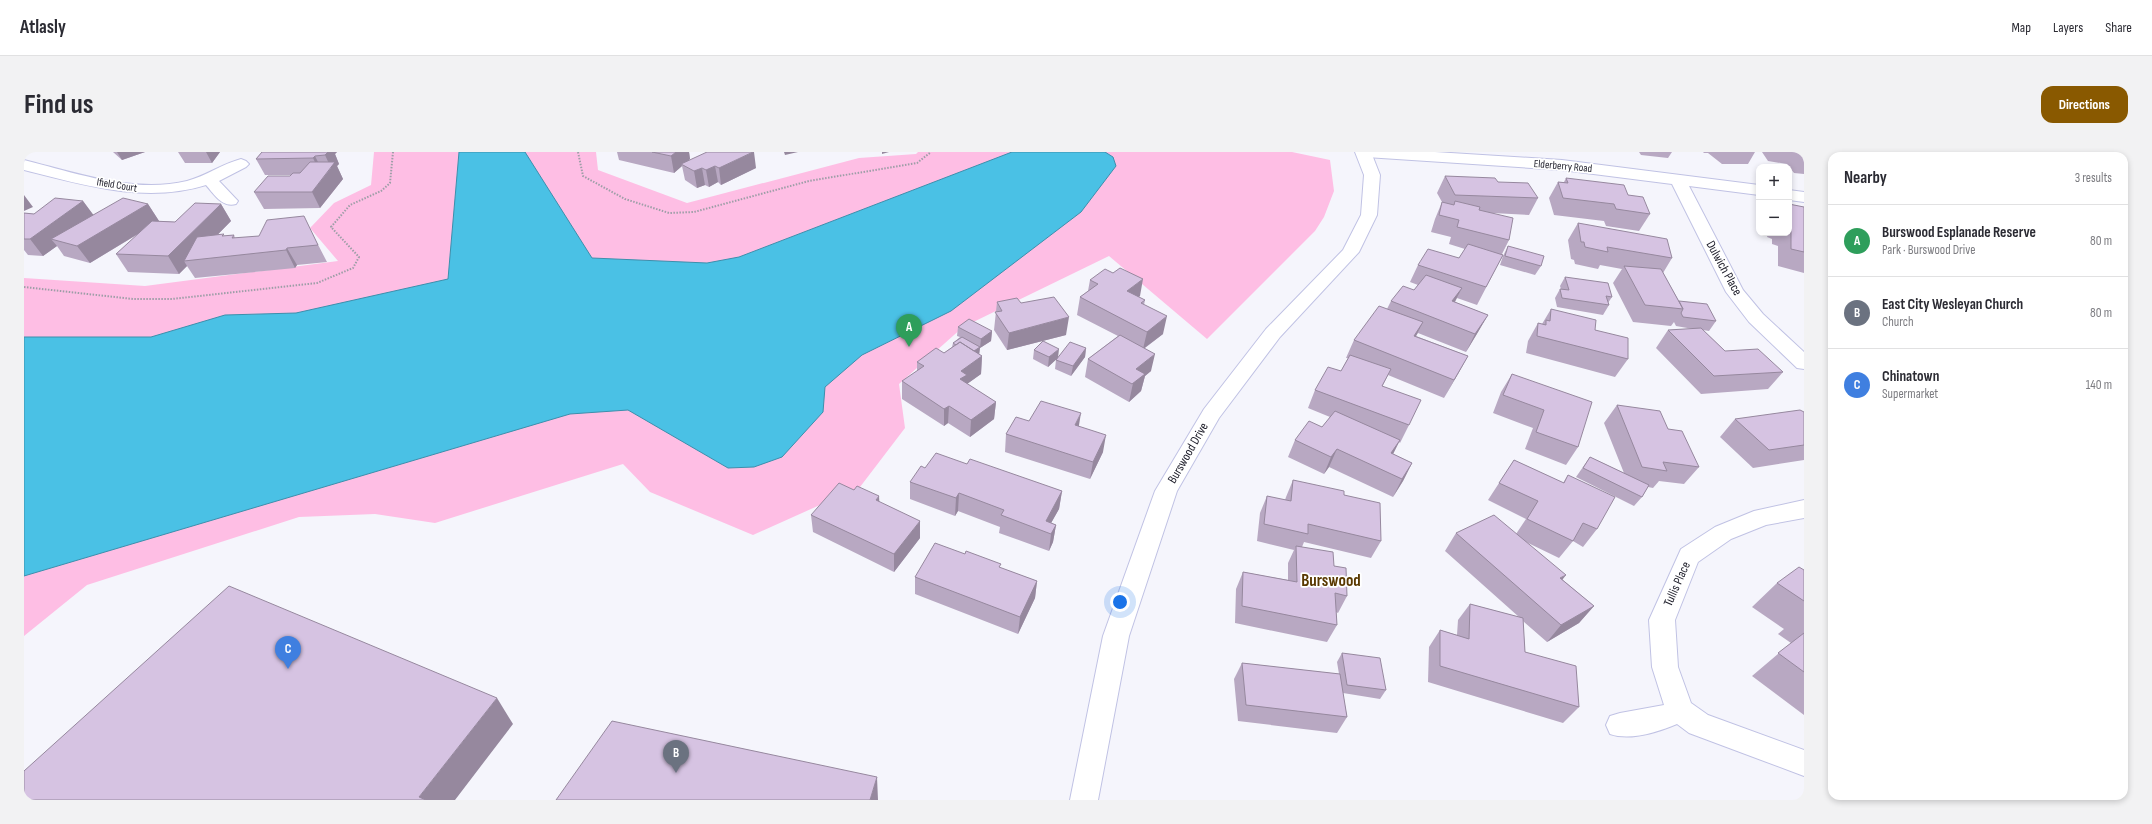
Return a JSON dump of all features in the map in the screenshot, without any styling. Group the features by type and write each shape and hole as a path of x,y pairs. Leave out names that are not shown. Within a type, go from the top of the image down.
{"street":[{"name":"Elderberry Road","path":"1364,152 1562,166 1756,190"},
{"name":"Burswood Drive","path":"1084,800 1116,636 1166,491 1211,414 1273,333 1350,252 1369,215 1372,175 1364,152"},
{"name":"Ifield Court","path":"24,165 116,187 136,190 178,188 210,180 241,164"},
{"name":"Dulwich Place","path":"1678,179 1735,292 1756,318 1804,363"},
{"path":"210,180 230,201"},
{"path":"1792,195 1804,197"},
{"name":"Tullis Place","path":"1680,711 1665,667 1662,620 1689,556 1723,533 1762,517 1804,509"},
{"path":"1620,725 1662,718 1680,711 1699,724 1804,763"}],"path":[{"path":"24,287 134,299 172,299 318,283 353,268 359,257 331,227 350,205 381,192 390,183 393,152"},
{"path":"578,152 583,176 625,199 669,213 694,212 808,181 917,163 931,152"}],"shaded area":[{"path":"374,152 596,152 598,170 687,203 859,158 916,154 918,152 1292,152 1330,160 1334,191 1324,217 1315,231 1207,339 1109,256 963,327 899,384 905,428 860,487 753,535 650,492 623,464 435,523 375,514 299,517 87,585 24,636 24,278 145,286 338,261 310,228 334,203 371,185"}],"water":[{"path":"459,152 525,152 592,258 707,263 739,257 1012,152 1105,152 1113,157 1116,166 1081,212 951,311 862,355 825,387 823,412 782,457 754,467 728,468 628,410 570,414 24,576 24,337 151,337 225,315 296,313 448,279"}],"building":[{"path":"262,152 328,152 325,155 315,156 313,158 256,159"},
{"path":"652,152 676,152 671,156"},
{"path":"707,152 753,152 719,168 715,166 706,170 702,168 694,171 681,164"},
{"path":"310,162 335,162 312,192 254,192 268,176 290,176 293,173 300,173"},
{"path":"1445,176 1495,178 1498,182 1528,183 1538,198 1455,195"},
{"path":"1566,178 1624,185 1628,195 1643,197 1650,214 1616,209 1614,204 1563,198 1558,182 1568,183"},
{"path":"55,198 83,201 30,239 24,239 24,213 34,214"},
{"path":"123,198 148,204 77,246 51,239"},
{"path":"1455,201 1480,207 1479,210 1513,218 1509,240 1457,227 1459,220 1439,215 1442,202 1454,205"},
{"path":"195,203 221,204 168,256 116,254 152,221 175,222"},
{"path":"1792,205 1804,207 1804,252 1791,249"},
{"path":"304,216 318,245 184,261 197,237 224,234 222,236 234,235 232,238 259,236 267,220"},
{"path":"1578,223 1667,239 1672,258 1607,247 1608,252 1585,247 1584,242 1581,242"},
{"path":"1468,244 1503,255 1486,287 1418,265 1428,249 1459,258"},
{"path":"1508,246 1544,256 1541,266 1505,256"},
{"path":"1624,266 1661,269 1683,309 1645,305"},
{"path":"1120,268 1143,279 1127,291 1145,300 1141,303 1167,316 1147,332 1080,297 1098,284 1090,280 1105,269 1113,273"},
{"path":"1426,275 1462,288 1452,301 1488,315 1475,334 1391,301 1403,286 1414,290"},
{"path":"1565,277 1608,283 1612,297 1606,296 1609,305 1562,298 1560,289 1569,290"},
{"path":"1054,297 1069,317 1009,333 995,312 1002,311 997,302 1017,298 1021,303"},
{"path":"1679,301 1707,304 1716,321 1683,317 1681,313 1683,309"},
{"path":"1379,306 1423,322 1414,336 1468,356 1454,380 1354,340"},
{"path":"1551,309 1596,320 1595,330 1628,338 1628,359 1537,336 1538,323 1546,325 1546,320 1550,321"},
{"path":"969,319 992,331 981,339 958,327"},
{"path":"1701,328 1725,351 1758,349 1783,372 1714,376 1668,330"},
{"path":"1120,335 1155,354 1136,369 1145,374 1132,384 1088,359"},
{"path":"962,337 980,347 974,351 960,342 956,345 953,343"},
{"path":"1043,341 1059,349 1049,357 1034,350"},
{"path":"960,342 982,356 961,371 967,375 960,379 996,402 971,420 949,406 944,409 902,381 924,366 917,362 936,348 944,353"},
{"path":"1070,342 1086,348 1073,366 1056,360"},
{"path":"1350,355 1391,369 1382,386 1421,400 1409,425 1315,390 1328,367 1341,371"},
{"path":"1512,374 1592,402 1578,447 1536,432 1544,410 1503,395"},
{"path":"1041,401 1081,413 1075,425 1106,435 1093,462 1006,434 1016,417 1029,421"},
{"path":"1617,405 1660,411 1668,429 1682,431 1699,467 1663,462 1667,471 1642,467"},
{"path":"1800,410 1804,412 1804,445 1769,450 1735,419"},
{"path":"1335,411 1400,440 1391,453 1412,463 1402,479 1337,449 1331,457 1295,440 1309,421 1322,427"},
{"path":"936,453 967,464 970,459 1062,491 1046,521 1056,525 1051,534 1001,515 1004,510 959,493 956,498 910,482 921,466 925,468"},
{"path":"1590,457 1649,485 1642,497 1583,468"},
{"path":"1514,460 1564,483 1568,475 1615,497 1597,529 1583,523 1573,541 1527,519 1538,501 1499,483"},
{"path":"1293,480 1344,491 1344,495 1380,503 1381,541 1308,524 1308,534 1264,524 1267,496 1291,501"},
{"path":"839,483 854,490 857,486 879,496 876,500 920,521 894,554 811,515"},
{"path":"1494,515 1566,575 1560,578 1594,606 1561,625 1456,533"},
{"path":"935,543 965,554 966,551 1001,564 999,567 1037,581 1020,617 915,577"},
{"path":"1296,546 1333,552 1334,566 1346,568 1347,596 1335,593 1337,625 1242,606 1243,572 1297,582"},
{"path":"1799,567 1804,570 1804,601 1777,583"},
{"path":"229,586 497,698 419,797 426,800 24,800 24,771"},
{"path":"1470,604 1523,618 1525,652 1576,666 1579,707 1440,666 1440,630 1469,639"},
{"path":"1804,633 1804,672 1778,653"},
{"path":"1342,653 1380,658 1386,690 1347,685"},
{"path":"1242,663 1340,674 1347,717 1246,705"},
{"path":"612,721 877,777 870,800 556,800"}],"place":[{"name":"Burswood Esplanade Reserve","path":"909,347"},
{"name":"Chinatown","path":"288,669"},
{"name":"East City Wesleyan Church","path":"676,773"}],"district":[{"name":"Burswood","path":"1331,581"}]}
